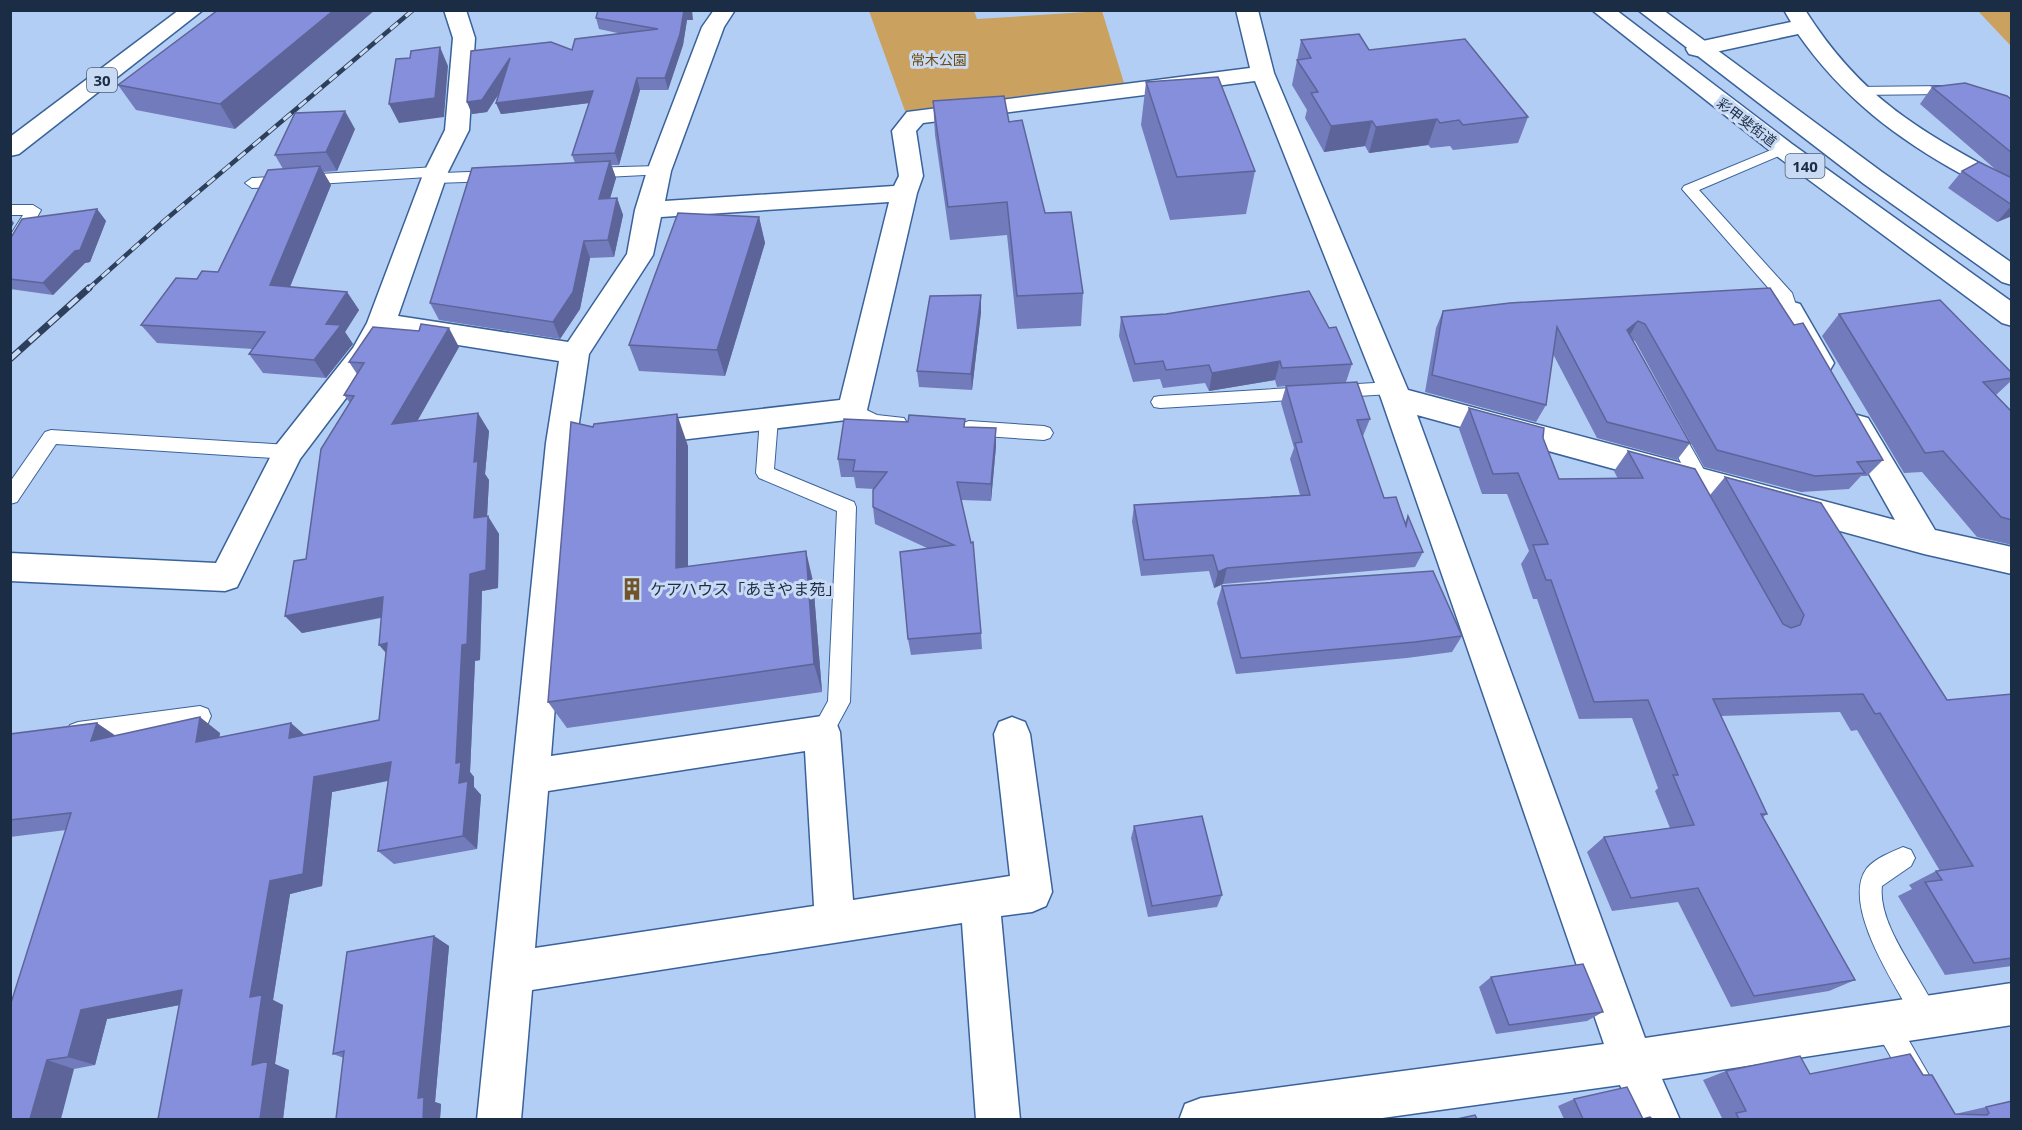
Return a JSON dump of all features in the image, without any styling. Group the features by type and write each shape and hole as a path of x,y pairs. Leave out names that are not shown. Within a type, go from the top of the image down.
{"main road":[{"name":"30","path":"10,149 193,10"},
{"path":"10,567 225,577 288,452 364,354 381,323 436,175 457,130 464,38 455,10"},
{"path":"499,1119 530,776 573,442 575,353 640,255 648,210 659,171 713,27 725,10"},
{"path":"1247,10 1263,73 1394,393 1446,575 1632,1062 1658,1119"},
{"name":"彩甲斐街道","path":"1602,10 1783,149 2012,316"},
{"name":"彩甲斐街道","path":"1648,10 1697,49 2012,276"},
{"path":"1697,49 1799,18 1823,54 1857,91 1906,131 2012,192"},
{"path":"619,436 852,410 904,193 911,176 904,131 915,117 1263,73"},
{"path":"648,210 904,193"},
{"path":"1790,312 1924,541"},
{"path":"381,323 575,353"},
{"path":"1394,393 1695,486 2012,561"},
{"path":"530,776 822,732 835,922"},
{"path":"512,972 1032,892 1012,734"},
{"path":"980,901 998,1119"},
{"path":"1201,1119 1295,1113 2012,1004"}],"lane":[{"path":"1857,91 1944,90 1965,94"},
{"path":"1783,149 1689,189 1786,297 1790,312"},
{"path":"576,173 659,171"},
{"path":"252,183 436,175 506,176"},
{"path":"10,210 33,210 10,251"},
{"path":"1160,402 1394,393"},
{"path":"1661,409 1695,486"},
{"path":"852,410 874,421 920,424"},
{"path":"769,419 765,473 847,507 839,702 822,732"},
{"path":"954,427 1044,433"},
{"path":"10,497 51,437 288,452"},
{"path":"58,734 200,716"},
{"path":"1903,858 1880,871 1870,889 1879,929 1927,1017"},
{"path":"1885,1024 1941,1119"}],"green space":[{"name":"常木公園","path":"869,11 974,11 977,19 1102,11 1124,83 905,111"},
{"path":"1978,11 2011,11 2011,46"}],"building":[{"path":"218,10 334,10 220,104 118,85"},
{"path":"598,10 684,10 680,34 665,78 637,78 615,153 572,155 593,91 496,103 510,58 482,100 467,102 471,51 551,42 572,50 575,39 658,29 596,18"},
{"path":"1359,34 1369,50 1465,39 1528,117 1463,125 1459,120 1440,123 1437,119 1376,127 1372,121 1331,126 1311,93 1318,92 1297,60 1311,58 1301,40"},
{"path":"440,47 435,98 389,104 396,59 410,58 411,51"},
{"path":"1218,77 1255,171 1177,177 1146,82"},
{"path":"1965,83 2007,96 2012,100 2012,153 1932,87"},
{"path":"1004,96 1009,122 1022,120 1045,213 1071,212 1083,293 1017,296 1007,202 948,207 933,101"},
{"path":"345,111 326,152 275,155 295,113"},
{"path":"610,161 599,199 617,198 608,240 584,241 573,292 553,322 430,303 472,168"},
{"path":"1979,162 2012,178 2012,205 1962,171"},
{"path":"320,166 270,285 347,292 326,324 341,325 314,360 249,354 265,332 141,325 176,278 197,279 202,271 218,272 268,170"},
{"path":"97,209 80,250 75,251 43,283 10,279 10,239 22,219"},
{"path":"678,213 759,217 717,350 629,345"},
{"path":"1770,288 1794,325 1803,323 1883,460 1857,462 1865,473 1815,476 1717,450 1645,324 1638,321 1627,330 1690,443 1607,422 1557,327 1546,405 1432,375 1443,311 1510,303"},
{"path":"1309,291 1329,328 1336,327 1352,364 1282,368 1280,361 1212,373 1209,365 1166,370 1163,361 1135,364 1121,317 1166,314"},
{"path":"981,295 971,374 917,371 930,296"},
{"path":"1940,300 2012,373 2012,378 1983,382 2012,412 2012,520 2001,517 1943,451 1925,453 1839,314"},
{"path":"421,324 449,328 392,424 478,413 474,462 478,461 474,518 488,516 486,570 470,574 467,644 462,645 456,763 461,762 459,783 468,781 463,836 378,851 391,762 314,777 303,874 270,881 250,997 262,995 252,1065 268,1061 260,1119 158,1119 182,990 81,1010 68,1057 47,1060 30,1119 10,1119 10,1006 71,813 10,820 10,734 97,723 91,741 200,717 196,742 291,723 289,738 379,720 387,643 379,645 383,597 285,616 294,561 306,559 321,449 354,396 344,395 364,363 349,362 373,327 419,331"},
{"path":"1357,382 1370,419 1357,420 1384,498 1396,497 1406,526 1408,516 1423,552 1227,568 1218,572 1213,555 1144,560 1134,505 1310,495 1295,443 1302,442 1286,386"},
{"path":"1469,408 1544,428 1543,438 1559,479 1643,478 1628,451 1695,469 1783,624 1791,628 1800,625 1804,615 1725,477 1821,503 1947,700 2012,694 2012,958 1974,963 1925,882 1942,880 1936,871 1973,866 1880,713 1875,714 1863,694 1713,699 1767,814 1761,814 1855,980 1754,996 1698,888 1631,898 1604,837 1694,825 1673,775 1678,775 1648,700 1594,702 1551,580 1546,580 1533,545 1548,544 1518,473 1493,474"},
{"name":"ケアハウス「あきやま苑」","path":"677,414 676,568 806,551 814,664 548,702 571,422 593,427 594,424"},
{"path":"909,415 965,419 964,427 996,428 991,484 957,482 971,543 973,542 981,633 908,639 900,552 954,545 873,507 873,490 887,472 853,471 855,460 838,459 844,419 908,422"},
{"path":"1433,571 1462,636 1241,658 1222,586"},
{"path":"1202,816 1222,895 1152,906 1134,826"},
{"path":"434,936 418,1098 424,1097 423,1119 336,1119 344,1051 333,1054 347,952"},
{"path":"1583,964 1603,1012 1509,1025 1491,977"},
{"path":"1910,1054 1923,1075 1932,1075 1955,1114 1987,1115 1989,1113 1986,1107 2012,1101 2012,1119 1739,1119 1736,1113 1746,1111 1726,1071 1800,1056 1810,1074"},
{"path":"1627,1087 1643,1119 1583,1119 1574,1099"},
{"path":"1475,1115 1477,1119 1457,1119"}],"railway":[{"path":"87,290 164,221 413,10"},
{"path":"10,359 89,288"}],"place":[{"name":"ケアハウス「あきやま苑」","path":"632,589"}]}
